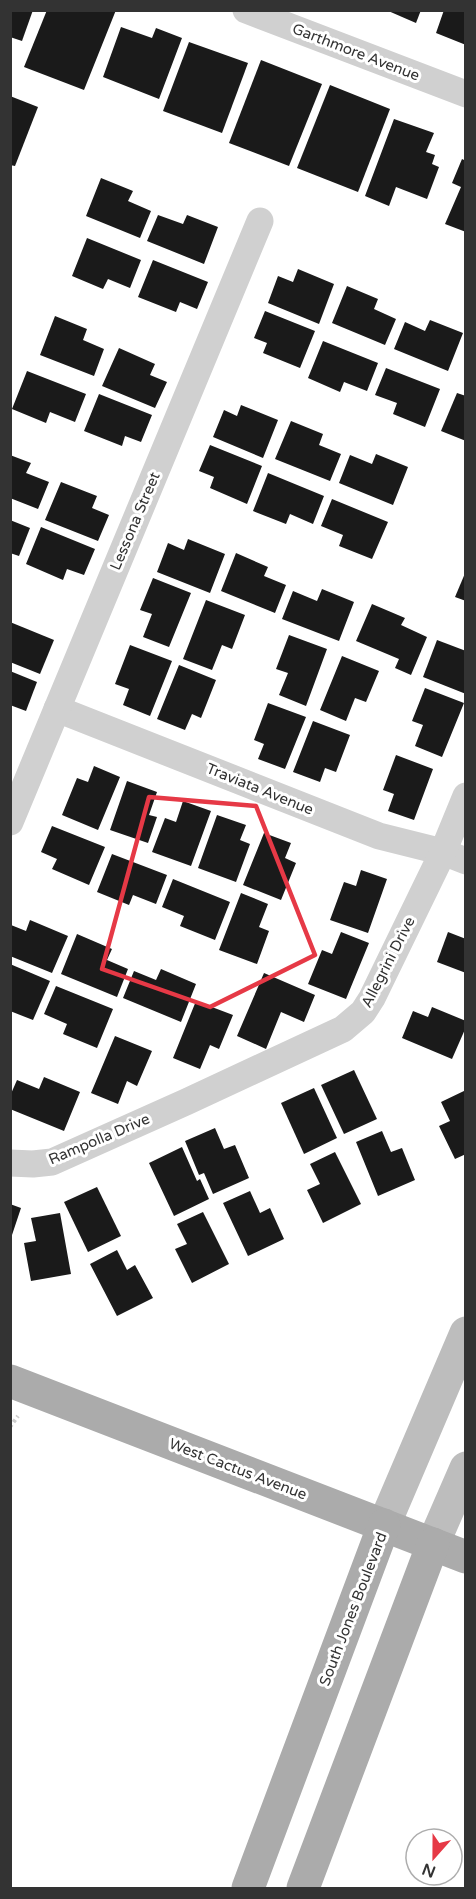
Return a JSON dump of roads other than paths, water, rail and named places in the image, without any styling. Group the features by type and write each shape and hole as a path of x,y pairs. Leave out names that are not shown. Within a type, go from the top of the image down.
{"main road":[{"name":"South Jones Boulevard","path":"248,1888 384,1525 465,1333"},
{"name":"West Cactus Avenue","path":"10,1381 465,1557"},
{"path":"303,1888 465,1468"}],"street":[{"name":"Garthmore Avenue","path":"246,10 465,94"},
{"name":"Lessona Street","path":"10,822 260,221"},
{"name":"Traviata Avenue","path":"57,709 379,836 454,857"},
{"name":"Allegrini Drive","path":"186,1102 343,1029 363,1012 454,857 465,796"},
{"name":"Rampolla Drive","path":"10,1163 52,1162 186,1102"}]}
